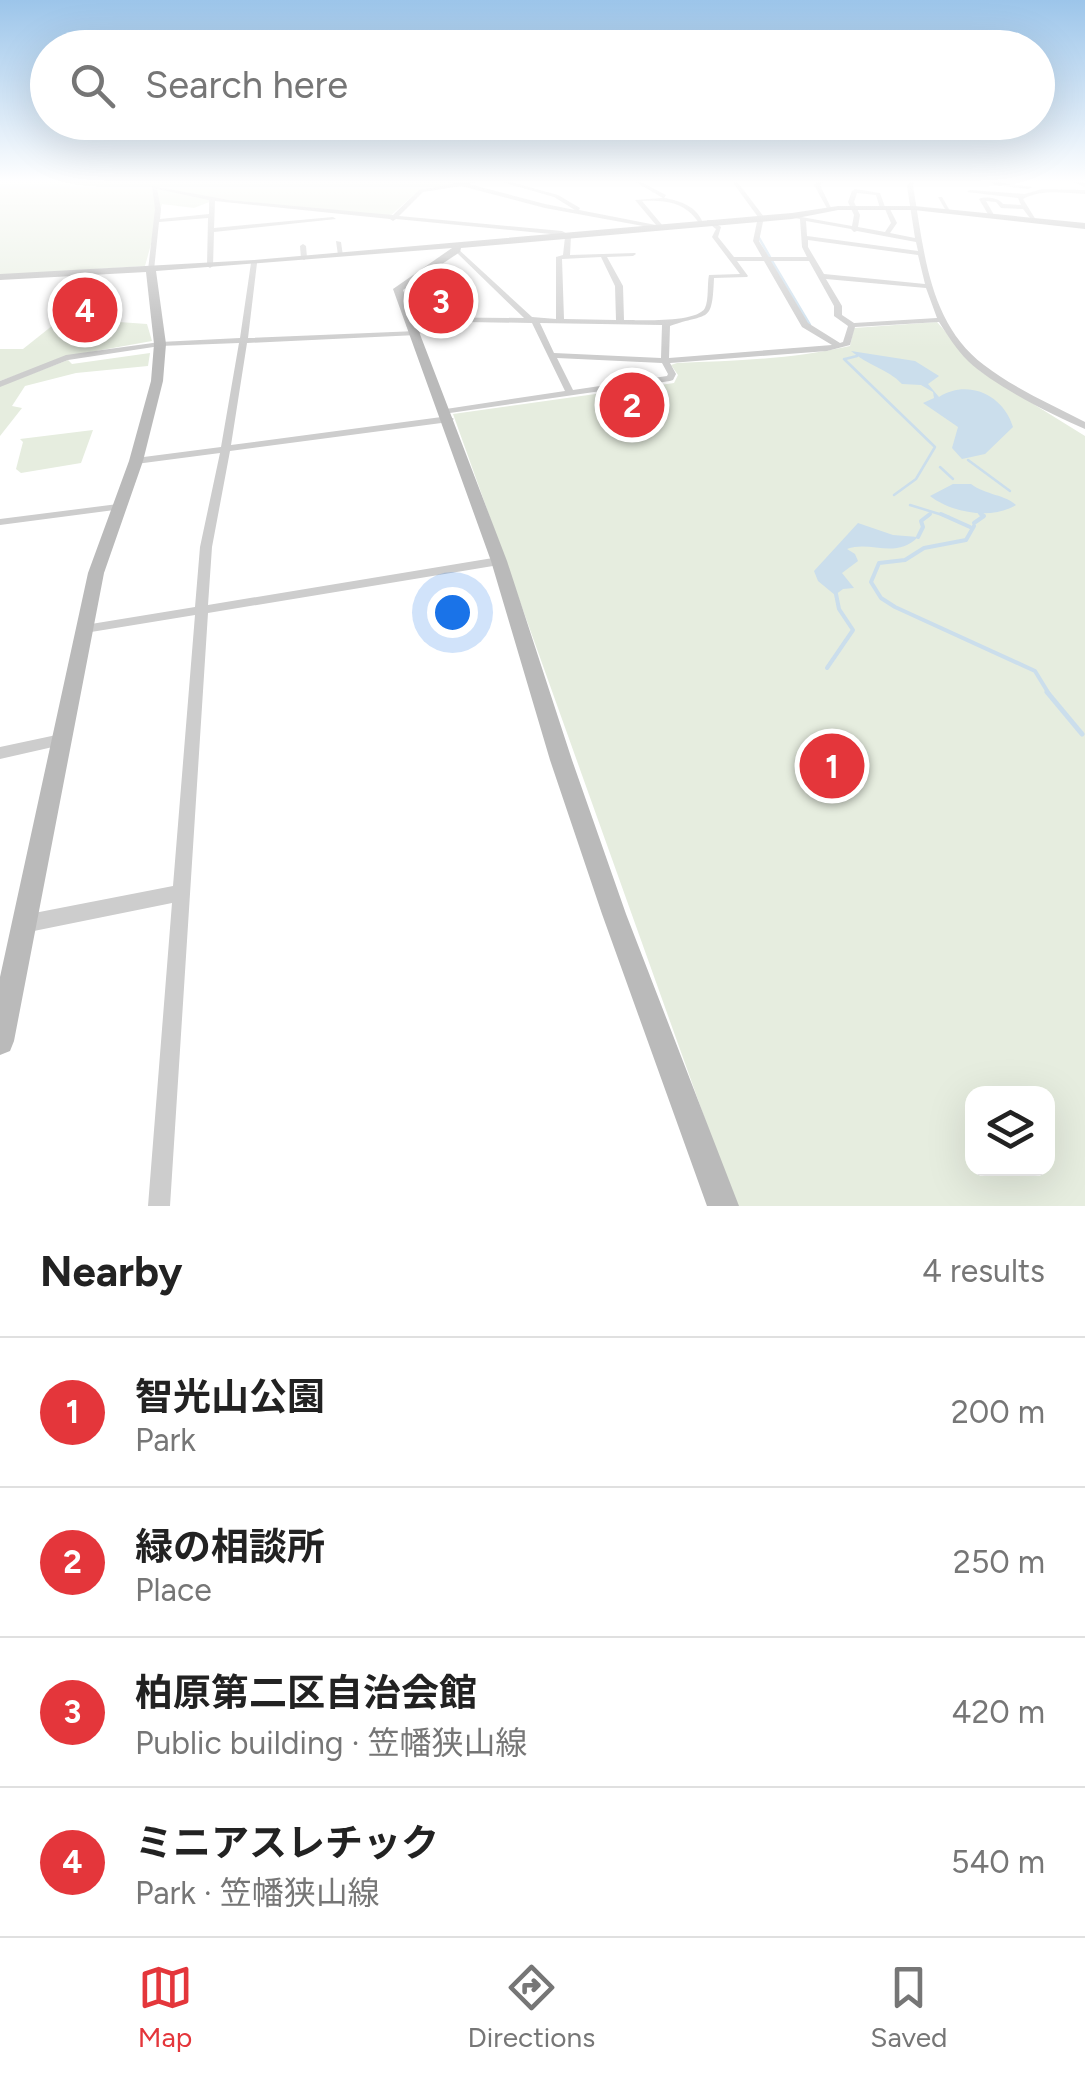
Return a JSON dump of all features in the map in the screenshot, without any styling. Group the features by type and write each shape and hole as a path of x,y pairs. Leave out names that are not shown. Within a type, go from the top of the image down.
{"street":[{"path":"0,1042 96,573 136,461 157,382 160,344 151,270 154,236"},
{"path":"210,266 211,236"},
{"path":"248,236 248,243"},
{"path":"0,277 456,248 548,236"},
{"path":"566,236 566,256"},
{"path":"0,384 66,358 160,344 532,319 669,323 707,311 710,276 745,276 715,236"},
{"path":"755,236 805,324 842,346"},
{"path":"888,236 920,242"},
{"path":"919,236 928,286 941,320 972,360 1085,426"},
{"path":"924,258 805,238 838,306 838,316 852,325 941,320"},
{"path":"338,242 341,255"},
{"path":"303,246 304,258"},
{"path":"456,248 532,319 554,355 570,393"},
{"path":"456,248 398,289 499,561 578,811 723,1206"},
{"path":"560,320 559,257 633,254"},
{"path":"602,256 619,286 620,321"},
{"path":"873,256 924,258"},
{"path":"733,259 812,259"},
{"path":"159,1206 206,547 228,449 254,263"},
{"path":"822,276 928,286"},
{"path":"136,461 670,378 666,361 669,323"},
{"path":"554,355 666,361 784,355 842,346 850,340 852,325"},
{"path":"0,522 118,507"},
{"path":"85,629 499,561"},
{"path":"0,753 61,740"},
{"path":"24,924 180,893"}],"shaded area":[{"path":"0,236 153,236 145,266 0,275"},
{"path":"62,318 147,324 152,341 68,356 0,381 0,349 23,349"},
{"path":"937,322 980,371 1085,436 1085,1206 736,1206 453,414 674,383 678,375 671,365 677,363 786,357 850,346 854,328"},
{"path":"150,353 148,366 76,373 25,386 12,406 22,408 0,436 0,386 68,360 72,364"},
{"path":"93,430 81,463 21,473 16,469 23,442 20,439"}],"water":[{"path":"851,351 915,361 939,376 928,384 939,397 961,389 983,393 1001,406 1013,427 985,454 962,459 952,448 958,427 923,403 934,398 933,392 921,385 902,384"},
{"path":"953,484 971,484 1016,505 996,512 972,512 949,507 930,496"},
{"path":"858,523 893,535 918,537 892,549 847,549 858,561 842,573 854,588 835,595 818,581 814,571"}],"waterway":[{"path":"758,236 770,257"},
{"path":"772,261 810,325"},
{"path":"845,359 857,356"},
{"path":"844,359 935,447 916,479 894,495"},
{"path":"968,460 1010,491"},
{"path":"940,467 953,479"},
{"path":"910,505 945,516"},
{"path":"979,513 983,517"},
{"path":"918,537 923,527 921,521 930,514 927,517"},
{"path":"941,514 945,516"},
{"path":"981,514 983,517"},
{"path":"945,516 949,517"},
{"path":"945,516 970,527"},
{"path":"974,523 983,517"},
{"path":"974,526 966,540 924,548 905,560 879,563 871,582 881,598 895,607 1035,671 1049,694"},
{"path":"827,668 853,630 839,609 836,594"},
{"path":"1047,692 1082,734"}],"place":[{"name":"柏原第二区自治会館","path":"441,301"},
{"name":"ミニアスレチック","path":"85,310"},
{"name":"緑の相談所","path":"632,405"},
{"name":"智光山公園","path":"832,766"}]}
